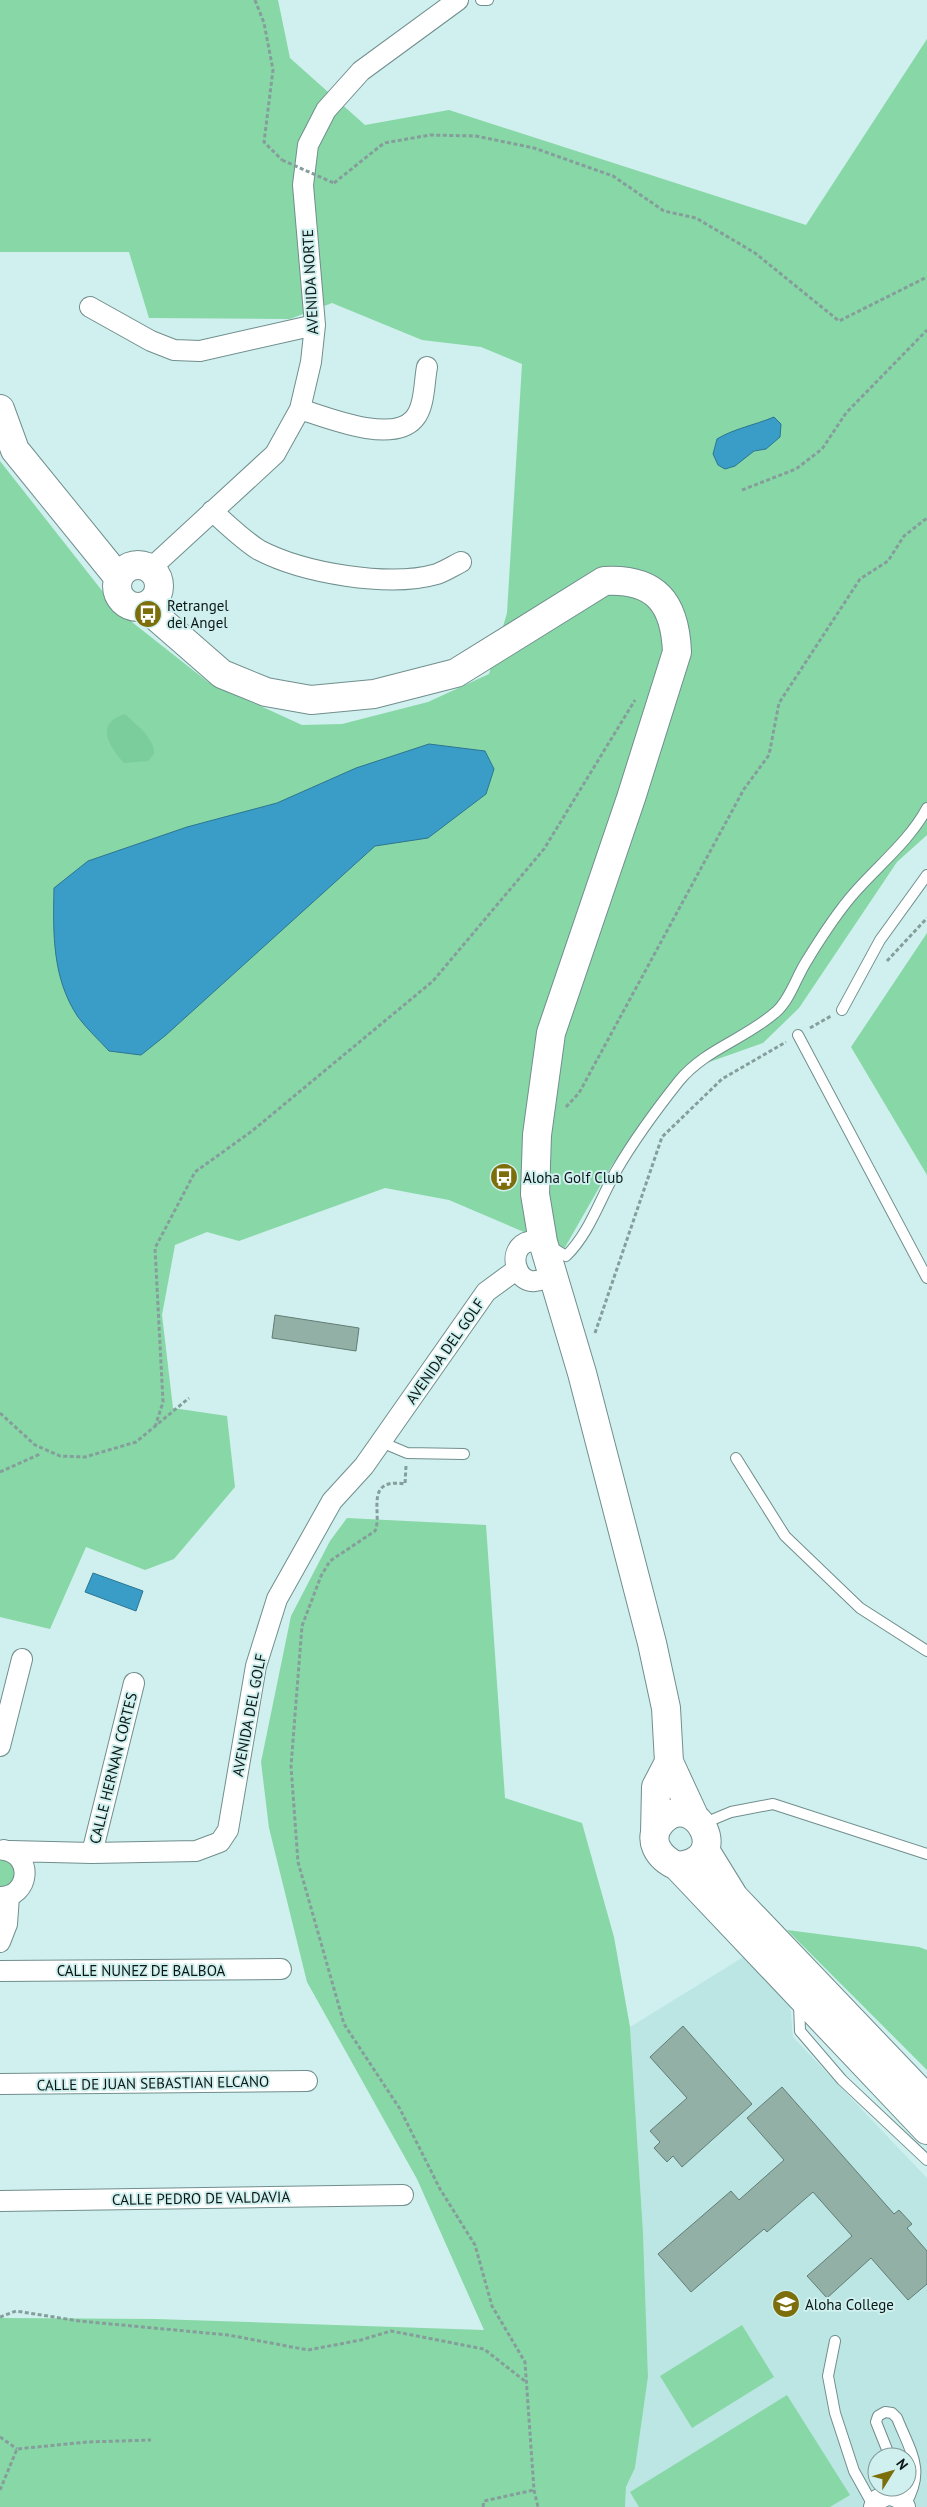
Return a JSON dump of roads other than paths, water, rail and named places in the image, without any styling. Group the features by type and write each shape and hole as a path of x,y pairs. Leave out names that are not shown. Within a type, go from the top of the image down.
{"street":[{"name":"AVENIDA NORTE","path":"150,569 275,454 300,409 312,362 315,325 303,185 308,146 326,110 361,71 458,0"},
{"path":"90,307 151,340 174,350 200,351 315,325"},
{"path":"300,409 346,423 381,430 404,428 416,418 421,406 427,367"},
{"path":"0,409 15,450 118,578"},
{"path":"212,511 259,549 300,566 358,578 398,580 438,574 461,562"},
{"path":"132,566 150,569 156,576 159,585 157,594 152,602 144,606 134,607 125,604 119,596 116,587 118,578 124,570 132,566"},
{"path":"144,606 222,674 266,692 311,700 374,694 456,673 604,581 621,580 650,590 668,607 676,627 677,652 631,798 551,1033 537,1135 535,1194 543,1242 553,1271 652,1643 666,1708 669,1762 734,1898 927,2100"},
{"path":"543,1242 535,1240 520,1247 514,1262 516,1270 524,1279 535,1282 545,1279 553,1271"},
{"name":"AVENIDA DEL GOLF","path":"5,1850 92,1853 196,1851 220,1842 228,1830 256,1666 277,1599 332,1501 364,1466 486,1292 516,1270"},
{"path":"0,1746 22,1659"},
{"name":"CALLE HERNAN CORTES","path":"92,1853 134,1684"},
{"path":"669,1762 656,1787 656,1848 664,1860 677,1866 927,2130"},
{"path":"655,1834 662,1821 671,1815 683,1813 700,1830 699,1859 689,1865 677,1866"},
{"name":"AVENIDA DEL GOLF","path":"5,1850 21,1860 25,1875"},
{"path":"0,1942 7,1924 5,1896 20,1888 25,1875 64,1852"},
{"name":"CALLE NUNEZ DE BALBOA","path":"0,1971 281,1969"},
{"name":"CALLE DE JUAN SEBASTIAN ELCANO","path":"0,2084 307,2081"},
{"name":"CALLE PEDRO DE VALDAVIA","path":"0,2200 403,2195"},
{"path":"874,2507 882,2496 901,2498"}],"lane":[{"path":"481,0 488,0"},
{"path":"543,1242 566,1256 571,1252 580,1241 616,1171 646,1125 679,1081 701,1059 752,1029 778,1010 806,962 854,893 917,826 927,808"},
{"path":"842,1010 880,940 927,875"},
{"path":"798,1035 927,1278"},
{"path":"381,1442 407,1453 464,1454"},
{"path":"736,1458 785,1536 860,1608 927,1651"},
{"path":"700,1830 730,1812 773,1804 927,1854"},
{"path":"799,1995 800,2031 842,2080 927,2160"},
{"path":"835,2341 828,2376 835,2413 854,2471 874,2507"},
{"path":"886,2447 876,2422 878,2416 885,2412 892,2413 897,2418 908,2447"}],"water":[{"path":"774,417 781,424 780,437 766,449 754,451 735,466 725,469 718,465 713,454 717,439 730,432"},
{"path":"429,744 485,751 494,769 486,794 428,838 375,846 166,1035 141,1055 109,1051 78,1017 63,987 56,955 54,888 88,861 187,827 277,803 356,768"},
{"path":"93,1573 143,1591 136,1611 85,1592"}],"place":[{"name":"Retrangel del Angel","path":"148,614"},
{"name":"Aloha Golf Club","path":"504,1177"},
{"name":"Aloha College","path":"786,2304"}]}
